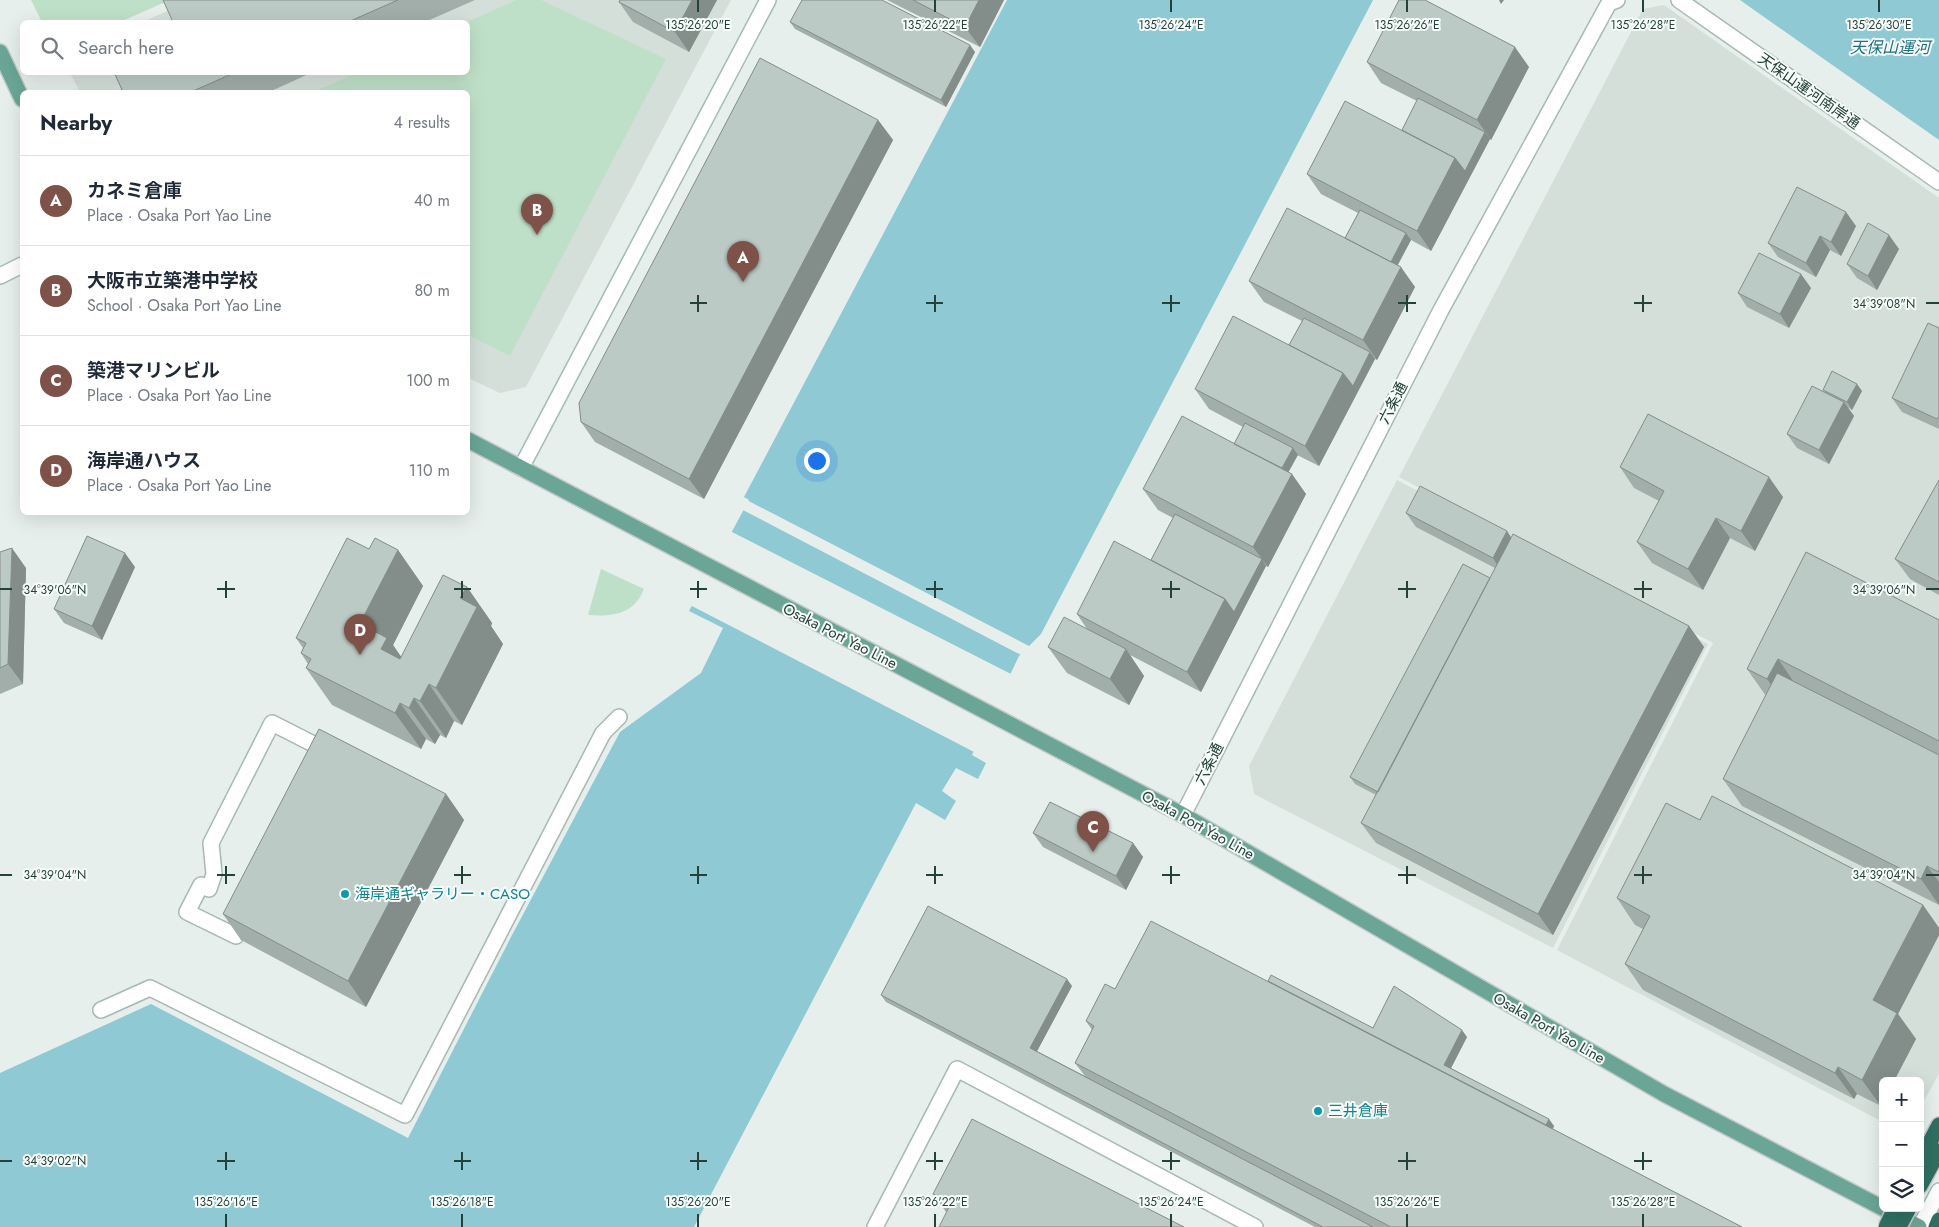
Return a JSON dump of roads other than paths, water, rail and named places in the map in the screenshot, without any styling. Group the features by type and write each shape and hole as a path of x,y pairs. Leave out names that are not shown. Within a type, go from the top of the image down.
{"highway":[{"path":"1924,1154 1939,1126"},
{"path":"1924,1179 1939,1151"},
{"path":"1886,1227 1894,1212"},
{"path":"1899,1227 1907,1212"},
{"path":"1936,1227 1939,1220"}],"main road":[{"path":"0,52 20,95"},
{"name":"Osaka Port Yao Line","path":"470,441 708,568 995,716 1183,816 1664,1094 1920,1227"}],"street":[{"path":"521,468 768,0"},
{"name":"六条通","path":"1183,816 1441,310 1609,3 1617,0"},
{"name":"天保山運河南岸通","path":"1679,0 1939,182"},
{"path":"0,276 20,266"},
{"path":"101,1010 150,988 405,1115 603,733 619,717"},
{"path":"272,723 330,752 236,936 188,912 201,885 209,889 214,874 211,843 272,723"},
{"path":"875,1227 957,1069 1254,1227"},
{"path":"1920,1227 1939,1191"}],"water":[{"path":"1007,0 1373,0 1041,634 1019,656 972,755 986,763 978,779 956,768 942,791 956,801 945,820 916,803 694,1227 0,1227 0,1073 151,1004 408,1138 511,937 620,732 701,673 723,628 689,611 749,500 744,497"},
{"name":"天保山運河","path":"1740,0 1939,0 1939,140"}],"place":[{"name":"大阪市立築港中学校","path":"537,235"},
{"name":"カネミ倉庫","path":"743,282"},
{"name":"海岸通ハウス","path":"360,655"},
{"name":"築港マリンビル","path":"1093,852"},
{"name":"海岸通ギャラリー・CASO","path":"345,894"},
{"name":"三井倉庫","path":"1318,1111"}]}
